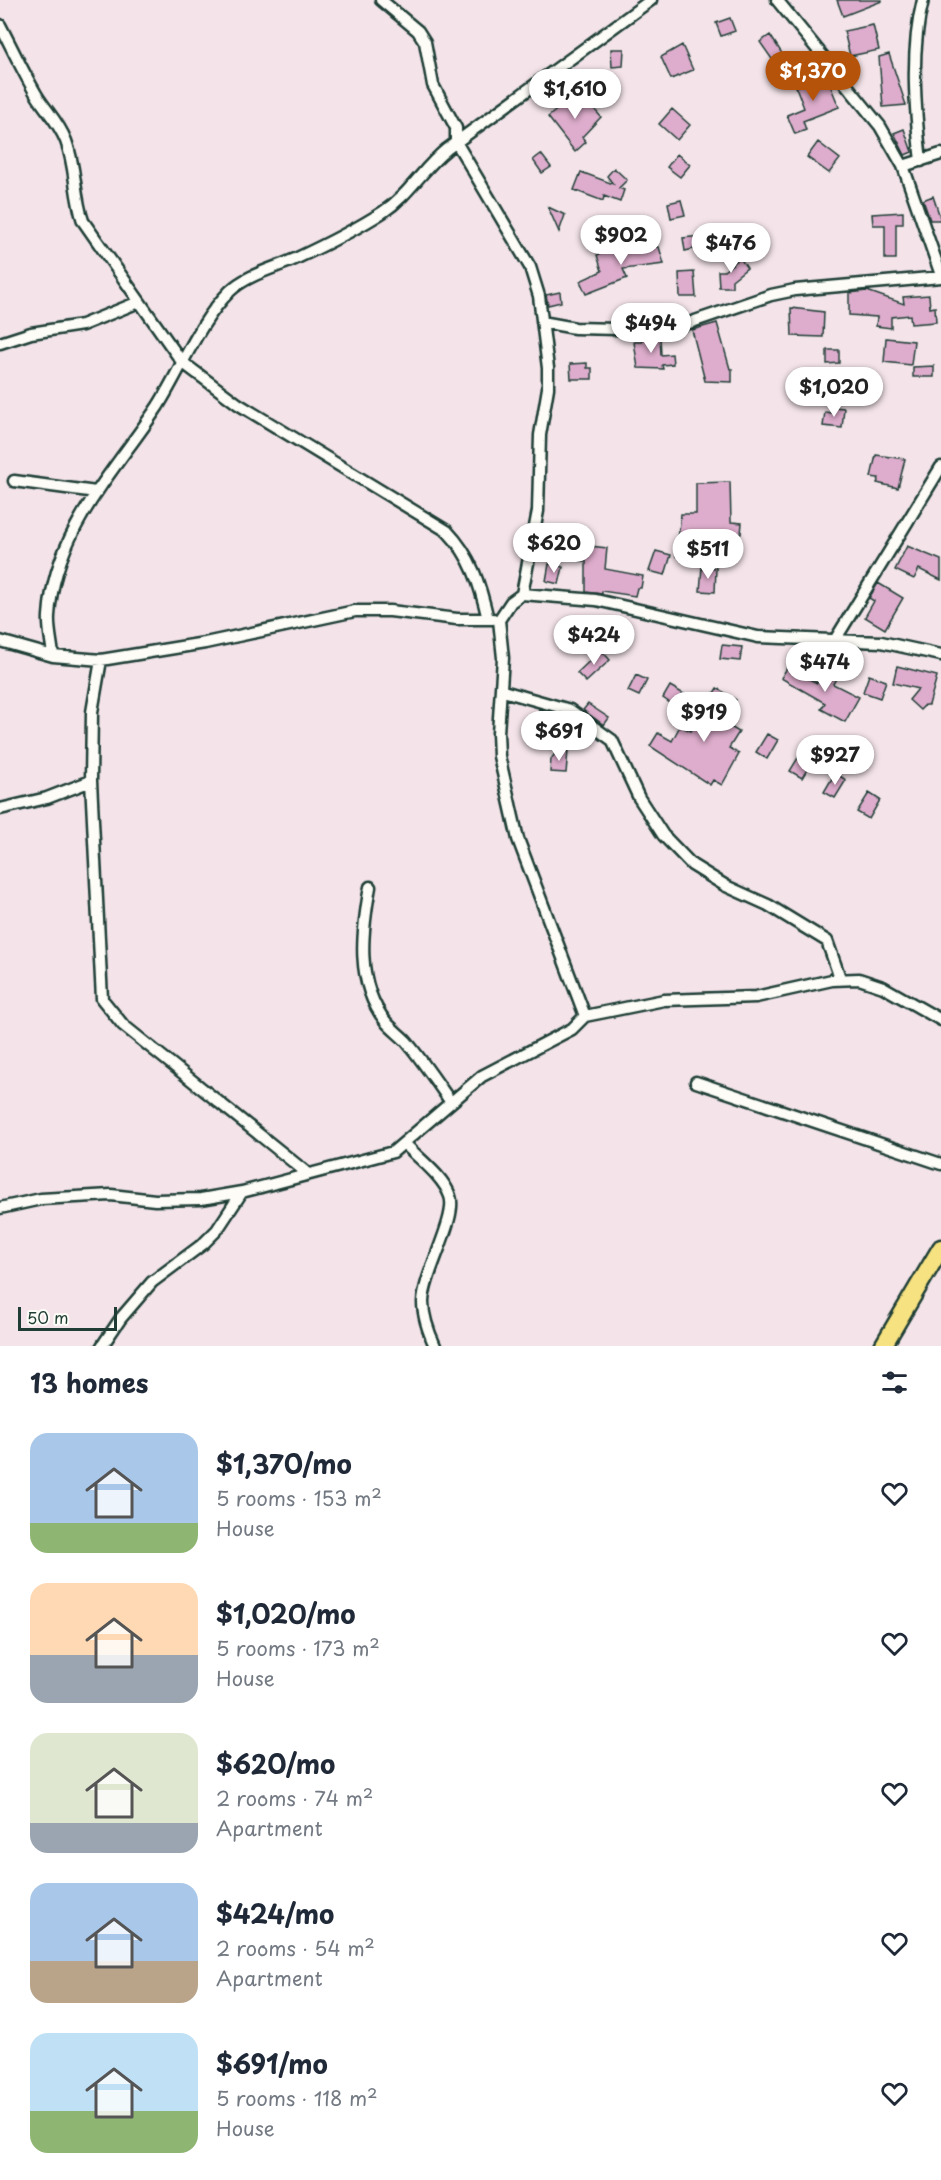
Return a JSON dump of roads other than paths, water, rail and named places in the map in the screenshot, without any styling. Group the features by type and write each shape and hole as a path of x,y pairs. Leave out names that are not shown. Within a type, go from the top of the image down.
{"main road":[{"path":"883,1346 941,1248"}],"street":[{"path":"0,641 53,656 100,660 205,643 355,611 390,611 457,620 494,620 522,594 538,511 540,435 548,388 536,282 530,267 456,142 452,120 433,85 425,42 418,31 381,0"},
{"path":"53,656 49,617 57,565 96,492 159,404 202,329 231,290 247,280 319,248 383,212 405,194 432,161 456,142 651,0"},
{"path":"542,322 575,328 659,330 683,325 771,295 941,276 903,166 880,126 777,0"},
{"path":"921,161 916,121 916,57 923,0"},
{"path":"0,25 23,72 38,98 54,117 65,139 73,162 76,199 83,221 182,362 238,404 447,531 460,545 472,564 494,620 503,691 498,733 499,756 518,839 585,1016"},
{"path":"903,166 941,154"},
{"path":"0,344 31,333 82,325 139,302"},
{"path":"835,640 941,467"},
{"path":"14,481 96,492"},
{"path":"522,594 596,600 758,637 881,642 941,656"},
{"path":"100,660 92,712 91,781 102,999 123,1025 307,1173"},
{"path":"503,691 570,710 612,740 639,798 663,836 692,865 726,886 768,904 826,941 840,978"},
{"path":"0,809 47,798 91,781"},
{"path":"370,887 362,930 363,962 371,992 385,1021 422,1060 450,1101"},
{"path":"0,1208 41,1199 111,1195 155,1200 201,1199 242,1192 393,1152 482,1076 572,1029 585,1016 664,1000 756,997 840,978 859,979 883,987 941,1020"},
{"path":"696,1082 941,1164"},
{"path":"405,1144 446,1186 452,1198 443,1237 429,1273 423,1302 428,1329 435,1346"},
{"path":"102,1346 121,1318 152,1282 203,1244 217,1230 242,1192"}]}
